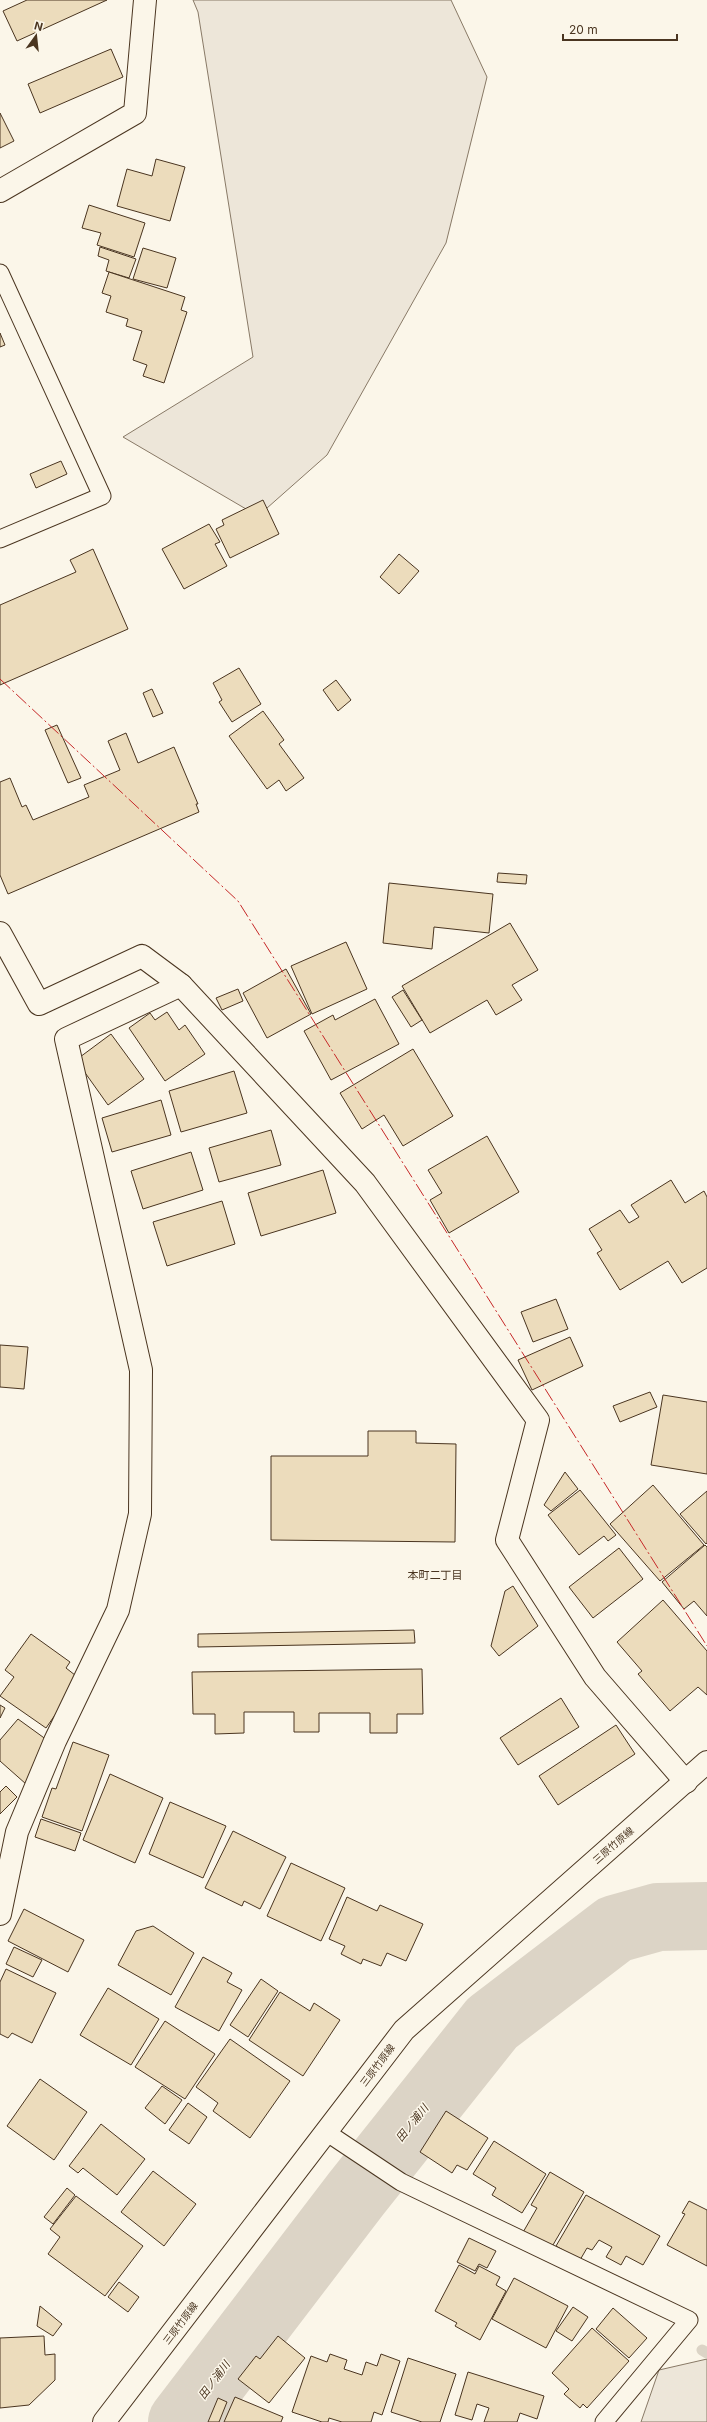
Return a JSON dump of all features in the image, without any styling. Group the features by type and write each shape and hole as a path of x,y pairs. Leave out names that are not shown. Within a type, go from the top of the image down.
{"street":[{"path":"0,191 135,113 144,0"},
{"path":"0,933 39,1004 142,956 181,985 365,1183 538,1420 507,1540 595,1677 686,1782"},
{"path":"0,1914 17,1832 56,1741 118,1610 140,1514 141,1370 66,1039 181,985"},
{"name":"三原竹原線","path":"104,2422 404,2030 544,1904 686,1782 707,1762"}],"lane":[{"path":"0,273 102,496 0,539"},
{"path":"326,2132 401,2182 689,2320 604,2422"}],"shaded area":[{"path":"193,0 451,0 487,77 446,243 327,455 258,516 123,437 253,357 198,12"},
{"path":"707,2359 707,2422 641,2422 659,2370"}],"building":[{"path":"27,0 107,0 17,41 3,11"},
{"path":"111,49 123,77 40,113 28,84"},
{"path":"0,113 14,141 0,148"},
{"path":"156,159 185,167 170,221 117,206 127,169 152,176"},
{"path":"89,205 145,223 134,257 97,245 101,233 82,228"},
{"path":"100,247 136,259 129,278 106,271 109,260 98,256"},
{"path":"143,248 176,258 167,288 133,279"},
{"path":"109,272 185,297 181,310 187,312 164,383 143,376 147,365 133,360 142,331 126,326 128,319 106,312 111,296 102,293"},
{"path":"0,333 5,345 0,347"},
{"path":"61,461 67,474 36,488 30,474"},
{"path":"263,500 279,534 230,558 216,529 224,525 222,520"},
{"path":"209,524 220,542 215,544 227,566 184,589 162,549"},
{"path":"93,549 128,629 0,685 0,605 76,572 70,560"},
{"path":"399,554 419,571 399,594 380,577"},
{"path":"239,668 261,704 232,722 219,702 222,700 213,683"},
{"path":"336,680 351,700 338,711 323,690"},
{"path":"152,689 163,713 153,717 143,693"},
{"path":"263,711 284,740 279,744 304,778 286,791 279,780 267,789 229,736"},
{"path":"57,725 81,778 68,783 45,730"},
{"path":"126,733 138,763 174,747 198,804 196,804 199,812 8,894 0,875 0,782 10,778 22,807 26,805 33,820 89,797 84,785 120,770 108,741"},
{"path":"498,873 527,875 526,884 497,882"},
{"path":"389,883 493,894 489,933 434,927 432,949 383,943"},
{"path":"510,923 538,970 512,985 522,1000 496,1015 487,1000 430,1033 402,986"},
{"path":"346,942 367,989 312,1014 291,966"},
{"path":"286,969 311,1014 267,1038 243,993"},
{"path":"238,989 243,1001 222,1010 216,998"},
{"path":"403,990 422,1020 411,1027 392,997"},
{"path":"375,999 399,1044 331,1080 304,1031 333,1015 335,1020"},
{"path":"167,1012 179,1030 185,1025 205,1054 165,1081 129,1028 150,1013 155,1020"},
{"path":"111,1034 144,1079 108,1105 76,1060"},
{"path":"413,1049 453,1116 403,1146 384,1115 362,1129 340,1093"},
{"path":"234,1071 247,1113 181,1132 169,1091"},
{"path":"161,1100 171,1135 112,1152 102,1118"},
{"path":"271,1130 281,1165 219,1182 209,1148"},
{"path":"487,1136 519,1192 449,1233 430,1200 442,1193 428,1170"},
{"path":"191,1152 203,1190 143,1209 131,1171"},
{"path":"323,1170 336,1213 261,1236 248,1193"},
{"path":"671,1180 685,1203 704,1191 707,1197 707,1268 682,1283 668,1261 620,1290 597,1253 602,1250 589,1229 620,1210 629,1223 639,1217 631,1205"},
{"path":"222,1201 235,1244 167,1266 153,1222"},
{"path":"556,1299 568,1329 533,1342 521,1312"},
{"path":"570,1337 583,1366 532,1390 518,1360"},
{"path":"0,1345 28,1347 24,1389 0,1387"},
{"path":"650,1392 657,1407 620,1422 613,1406"},
{"path":"663,1395 707,1402 707,1474 651,1465"},
{"path":"368,1431 416,1431 416,1443 456,1444 455,1542 271,1540 271,1456 368,1456"},
{"path":"565,1472 578,1489 551,1511 544,1505"},
{"path":"653,1485 704,1545 660,1581 610,1524"},
{"path":"580,1490 616,1535 608,1541 604,1536 579,1555 548,1515"},
{"path":"707,1491 707,1543 706,1544 680,1514"},
{"path":"705,1545 707,1547 707,1616 694,1601 684,1609 662,1582"},
{"path":"619,1548 643,1579 593,1618 569,1587"},
{"path":"513,1586 538,1626 499,1656 491,1646 505,1591"},
{"path":"663,1600 707,1651 707,1695 698,1687 670,1711 638,1674 642,1671 617,1642"},
{"path":"414,1630 415,1643 198,1647 198,1634"},
{"path":"31,1634 70,1662 66,1668 80,1679 46,1728 0,1696 14,1677 5,1670"},
{"path":"422,1669 423,1714 397,1714 397,1733 370,1733 370,1713 319,1713 319,1732 294,1732 294,1712 244,1712 244,1733 215,1734 215,1714 193,1714 192,1672"},
{"path":"561,1698 579,1727 518,1765 500,1738"},
{"path":"0,1705 5,1708 0,1718"},
{"path":"18,1719 47,1740 26,1784 0,1761 0,1740"},
{"path":"616,1725 635,1754 558,1805 539,1776"},
{"path":"73,1742 109,1755 82,1831 42,1817 52,1788 56,1789"},
{"path":"110,1774 163,1798 135,1863 83,1840"},
{"path":"6,1786 17,1797 0,1814 0,1792"},
{"path":"170,1802 226,1826 203,1878 149,1854"},
{"path":"41,1819 81,1833 75,1851 35,1837"},
{"path":"233,1831 286,1857 260,1909 244,1901 242,1906 205,1888"},
{"path":"291,1863 345,1888 321,1941 267,1916"},
{"path":"347,1897 377,1911 380,1905 423,1924 406,1961 387,1953 381,1966 363,1959 361,1964 341,1954 345,1946 329,1939"},
{"path":"24,1909 84,1940 68,1972 8,1941"},
{"path":"153,1926 194,1953 171,1995 118,1965 136,1931"},
{"path":"14,1947 42,1960 33,1977 6,1964"},
{"path":"203,1957 232,1973 227,1982 242,1990 219,2031 175,2007"},
{"path":"6,1969 56,1993 32,2043 12,2033 8,2038 0,2034 0,1982"},
{"path":"261,1979 278,1991 248,2037 230,2025"},
{"path":"108,1988 159,2019 131,2065 80,2035"},
{"path":"280,1992 310,2011 314,2003 340,2020 303,2076 249,2040"},
{"path":"165,2021 215,2054 185,2099 135,2067"},
{"path":"230,2039 290,2081 250,2138 213,2111 218,2103 196,2087"},
{"path":"40,2079 87,2112 54,2160 7,2126"},
{"path":"162,2086 182,2100 165,2124 145,2108"},
{"path":"188,2103 207,2117 189,2144 169,2130"},
{"path":"446,2111 488,2138 467,2170 457,2165 452,2173 420,2152"},
{"path":"101,2124 145,2159 117,2195 83,2168 78,2173 69,2166"},
{"path":"494,2141 546,2174 522,2213 492,2195 496,2188 473,2174"},
{"path":"153,2171 196,2204 164,2246 121,2212"},
{"path":"550,2172 584,2192 550,2250 522,2234 537,2208 531,2205"},
{"path":"67,2188 75,2195 53,2224 44,2217"},
{"path":"586,2195 660,2236 643,2265 626,2256 621,2265 606,2257 612,2247 599,2240 592,2250 587,2248 580,2260 556,2246"},
{"path":"76,2196 143,2246 105,2296 48,2254 60,2237 50,2229"},
{"path":"689,2201 707,2210 707,2266 667,2245 685,2214 682,2213"},
{"path":"469,2238 496,2251 487,2268 479,2264 475,2271 457,2262"},
{"path":"459,2265 475,2274 479,2266 500,2277 496,2285 506,2291 480,2340 455,2326 457,2323 435,2311"},
{"path":"514,2278 568,2306 546,2348 492,2319"},
{"path":"119,2282 139,2297 128,2312 108,2297"},
{"path":"40,2306 62,2324 53,2336 37,2326"},
{"path":"573,2307 588,2317 572,2341 556,2331"},
{"path":"613,2308 647,2338 629,2358 596,2329"},
{"path":"592,2328 629,2361 587,2408 583,2404 580,2408 564,2394 569,2389 552,2373"},
{"path":"44,2336 45,2355 55,2354 55,2380 29,2405 0,2408 0,2338"},
{"path":"278,2336 305,2358 269,2403 238,2379 256,2356 260,2359"},
{"path":"330,2354 347,2360 344,2369 362,2375 366,2362 377,2366 381,2354 400,2361 382,2415 374,2412 371,2422 342,2422 329,2418 328,2422 322,2422 292,2412 311,2356 327,2362"},
{"path":"408,2358 456,2374 440,2422 422,2422 391,2412"},
{"path":"468,2372 544,2396 537,2419 520,2413 517,2422 484,2422 489,2408 477,2404 472,2420 455,2415"},
{"path":"235,2397 283,2417 281,2422 224,2422"},
{"path":"218,2398 227,2402 219,2422 208,2422"}],"waterway":[{"name":"田ノ浦川","path":"182,2422 356,2194 492,2023 615,1929 658,1917 707,1916"},
{"path":"702,2350 707,2353"}],"power":[{"path":"0,679 238,901 707,1646"}],"district":[{"name":"本町二丁目","path":"435,1575"}]}
